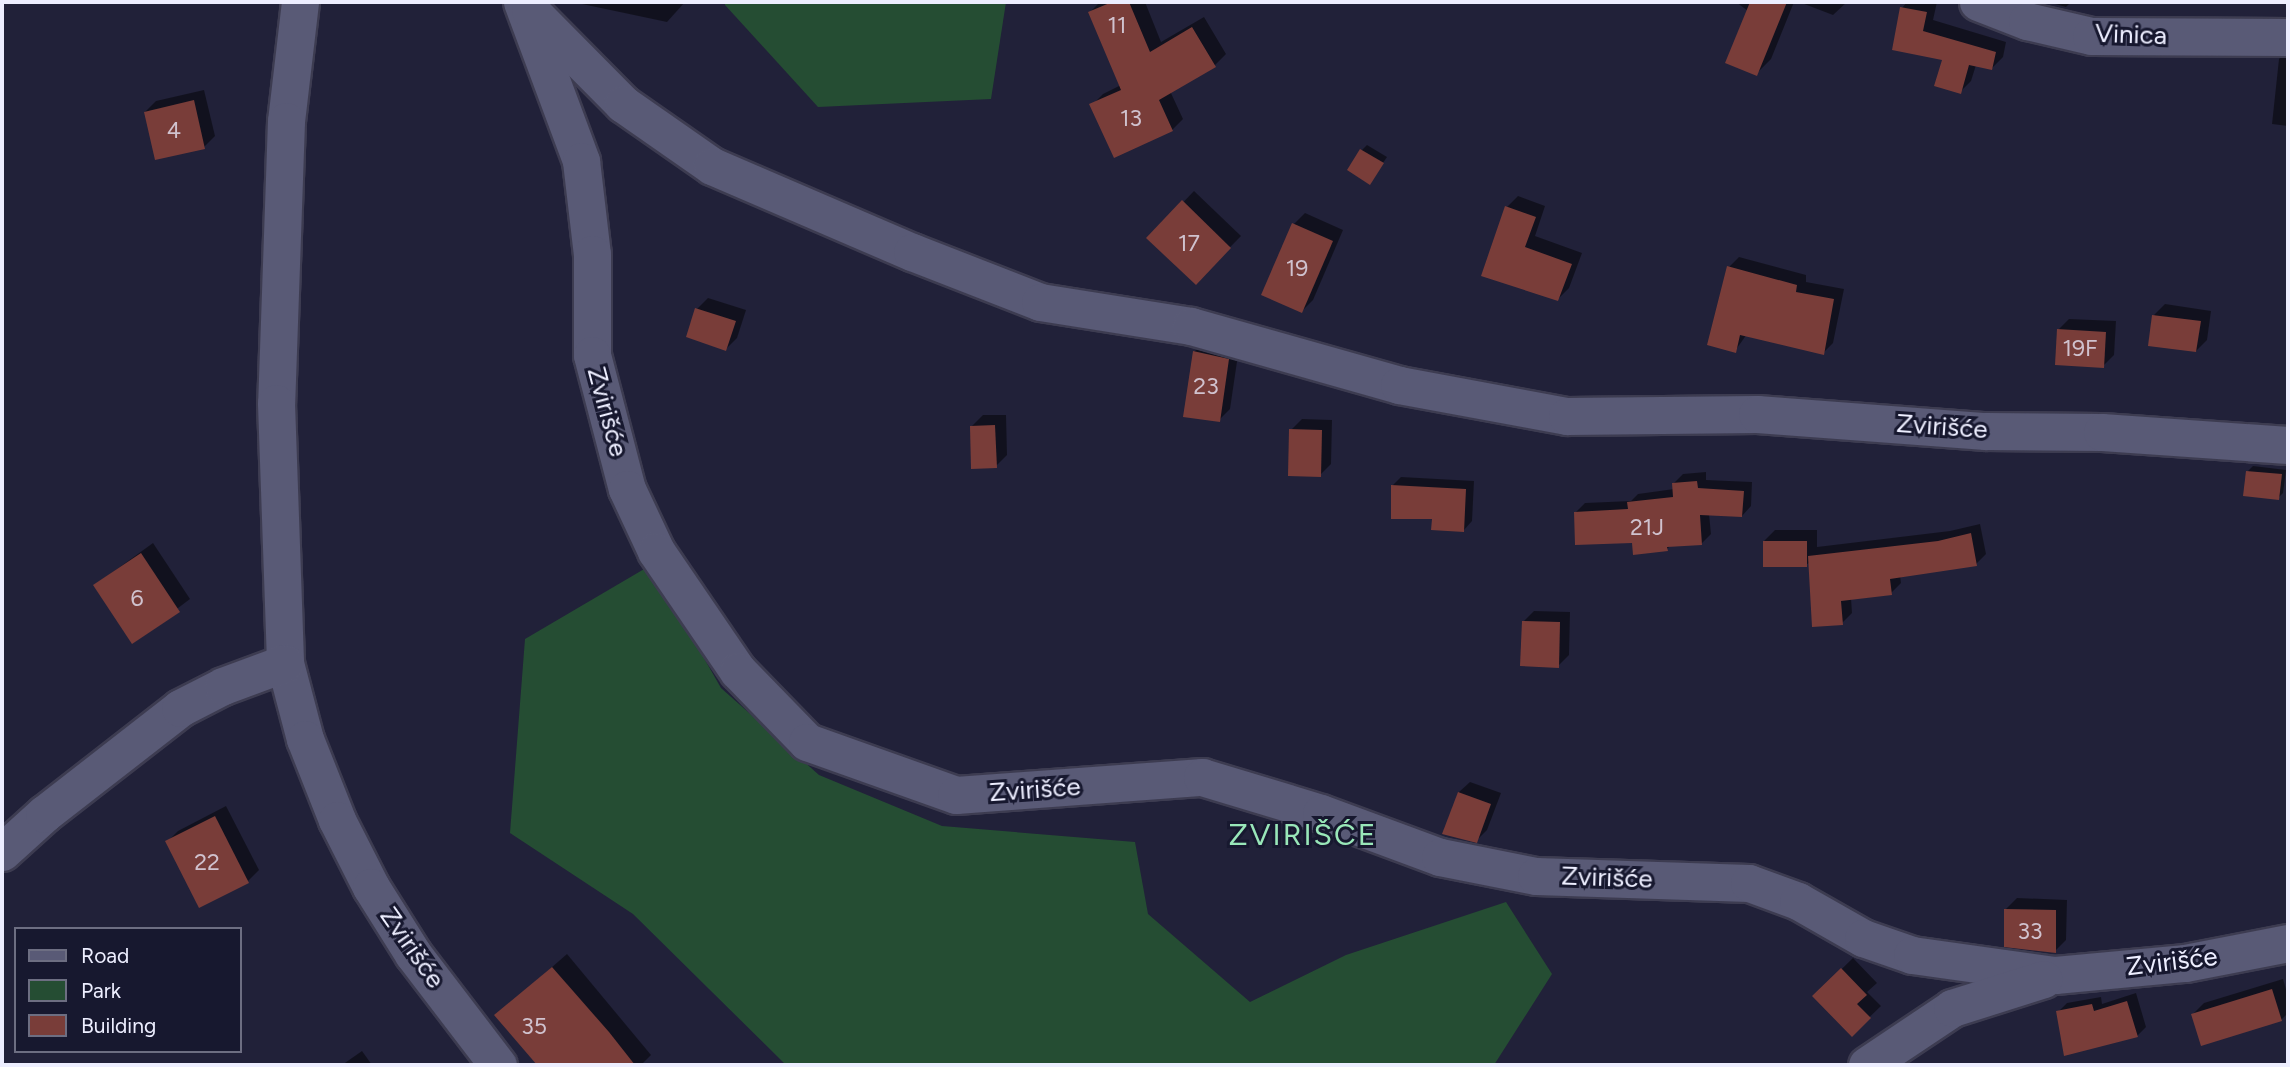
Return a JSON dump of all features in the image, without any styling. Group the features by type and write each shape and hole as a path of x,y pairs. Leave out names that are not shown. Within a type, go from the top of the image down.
{"street":[{"name":"Zvirišće","path":"300,2 286,121 276,403 285,663 305,738 337,820 371,887 413,954 498,1065"},
{"name":"Zvirišće","path":"522,2 623,104 712,166 912,252 1040,302 1191,326 1399,385 1566,416 1757,414 1985,430 2102,432 2288,445"},
{"name":"Zvirišće","path":"522,2 580,162 592,254 592,355 627,489 656,551 738,671 807,742 956,795 1202,777 1321,813 1440,856 1536,876 1749,883 1798,901 1863,937 1912,955 2055,975"},
{"name":"Vinica","path":"1978,2 2027,20 2091,36 2288,37"},
{"path":"2,852 44,814 180,708 223,686 285,663"},
{"name":"Zvirišće","path":"1867,1065 1952,1007 2055,975 2185,963 2288,943"}],"green space":[{"path":"725,2 1006,2 991,99 818,107"},
{"path":"651,565 721,688 819,775 942,826 1135,842 1148,914 1250,1002 1346,955 1506,902 1552,974 1494,1065 786,1065 633,914 510,833 525,639"}],"building":[{"path":"1112,2 1129,2 1150,52 1192,27 1216,67 1159,100 1173,131 1114,158 1089,104 1121,90 1088,12"},
{"path":"1750,2 1787,2 1757,76 1725,63"},
{"path":"1900,7 1927,12 1923,31 1996,52 1992,70 1969,65 1961,94 1934,86 1942,60 1892,50"},
{"path":"194,100 205,149 155,160 144,112"},
{"path":"1360,149 1384,163 1370,185 1347,170"},
{"path":"1182,200 1231,248 1196,285 1146,238"},
{"path":"1505,206 1536,217 1525,247 1572,264 1558,301 1481,276"},
{"path":"1292,223 1333,241 1302,313 1261,295"},
{"path":"1727,266 1797,285 1796,292 1834,299 1824,355 1740,335 1736,353 1707,345"},
{"path":"695,308 736,321 726,351 686,337"},
{"path":"2152,315 2201,321 2196,352 2148,346"},
{"path":"2057,329 2106,332 2104,368 2055,365"},
{"path":"1193,351 1229,359 1220,422 1183,417"},
{"path":"995,425 997,468 971,469 970,426"},
{"path":"1289,429 1322,430 1321,477 1288,476"},
{"path":"2246,471 2282,474 2279,500 2243,496"},
{"path":"1697,481 1698,488 1744,491 1742,517 1700,515 1702,545 1667,547 1668,551 1633,555 1632,543 1575,545 1574,512 1628,509 1627,502 1673,497 1672,483"},
{"path":"1391,485 1466,489 1464,532 1431,530 1432,519 1391,519"},
{"path":"1971,533 1977,566 1890,579 1892,595 1841,601 1843,625 1812,627 1808,556 1938,541"},
{"path":"1763,541 1807,541 1807,567 1763,567"},
{"path":"141,553 180,612 132,644 93,585"},
{"path":"1522,621 1560,622 1559,668 1520,666"},
{"path":"1458,792 1491,804 1477,843 1442,834"},
{"path":"215,816 249,883 199,908 165,841"},
{"path":"2004,909 2056,910 2056,953 2004,947"},
{"path":"552,967 635,1065 537,1065 494,1015"},
{"path":"1841,968 1867,995 1857,1004 1871,1018 1852,1037 1812,996"},
{"path":"2272,989 2282,1021 2201,1046 2191,1014"},
{"path":"2127,1001 2138,1037 2064,1056 2056,1011 2092,1004 2094,1011"}],"district":[{"name":"ZVIRIŠĆE","path":"1303,835"}]}
